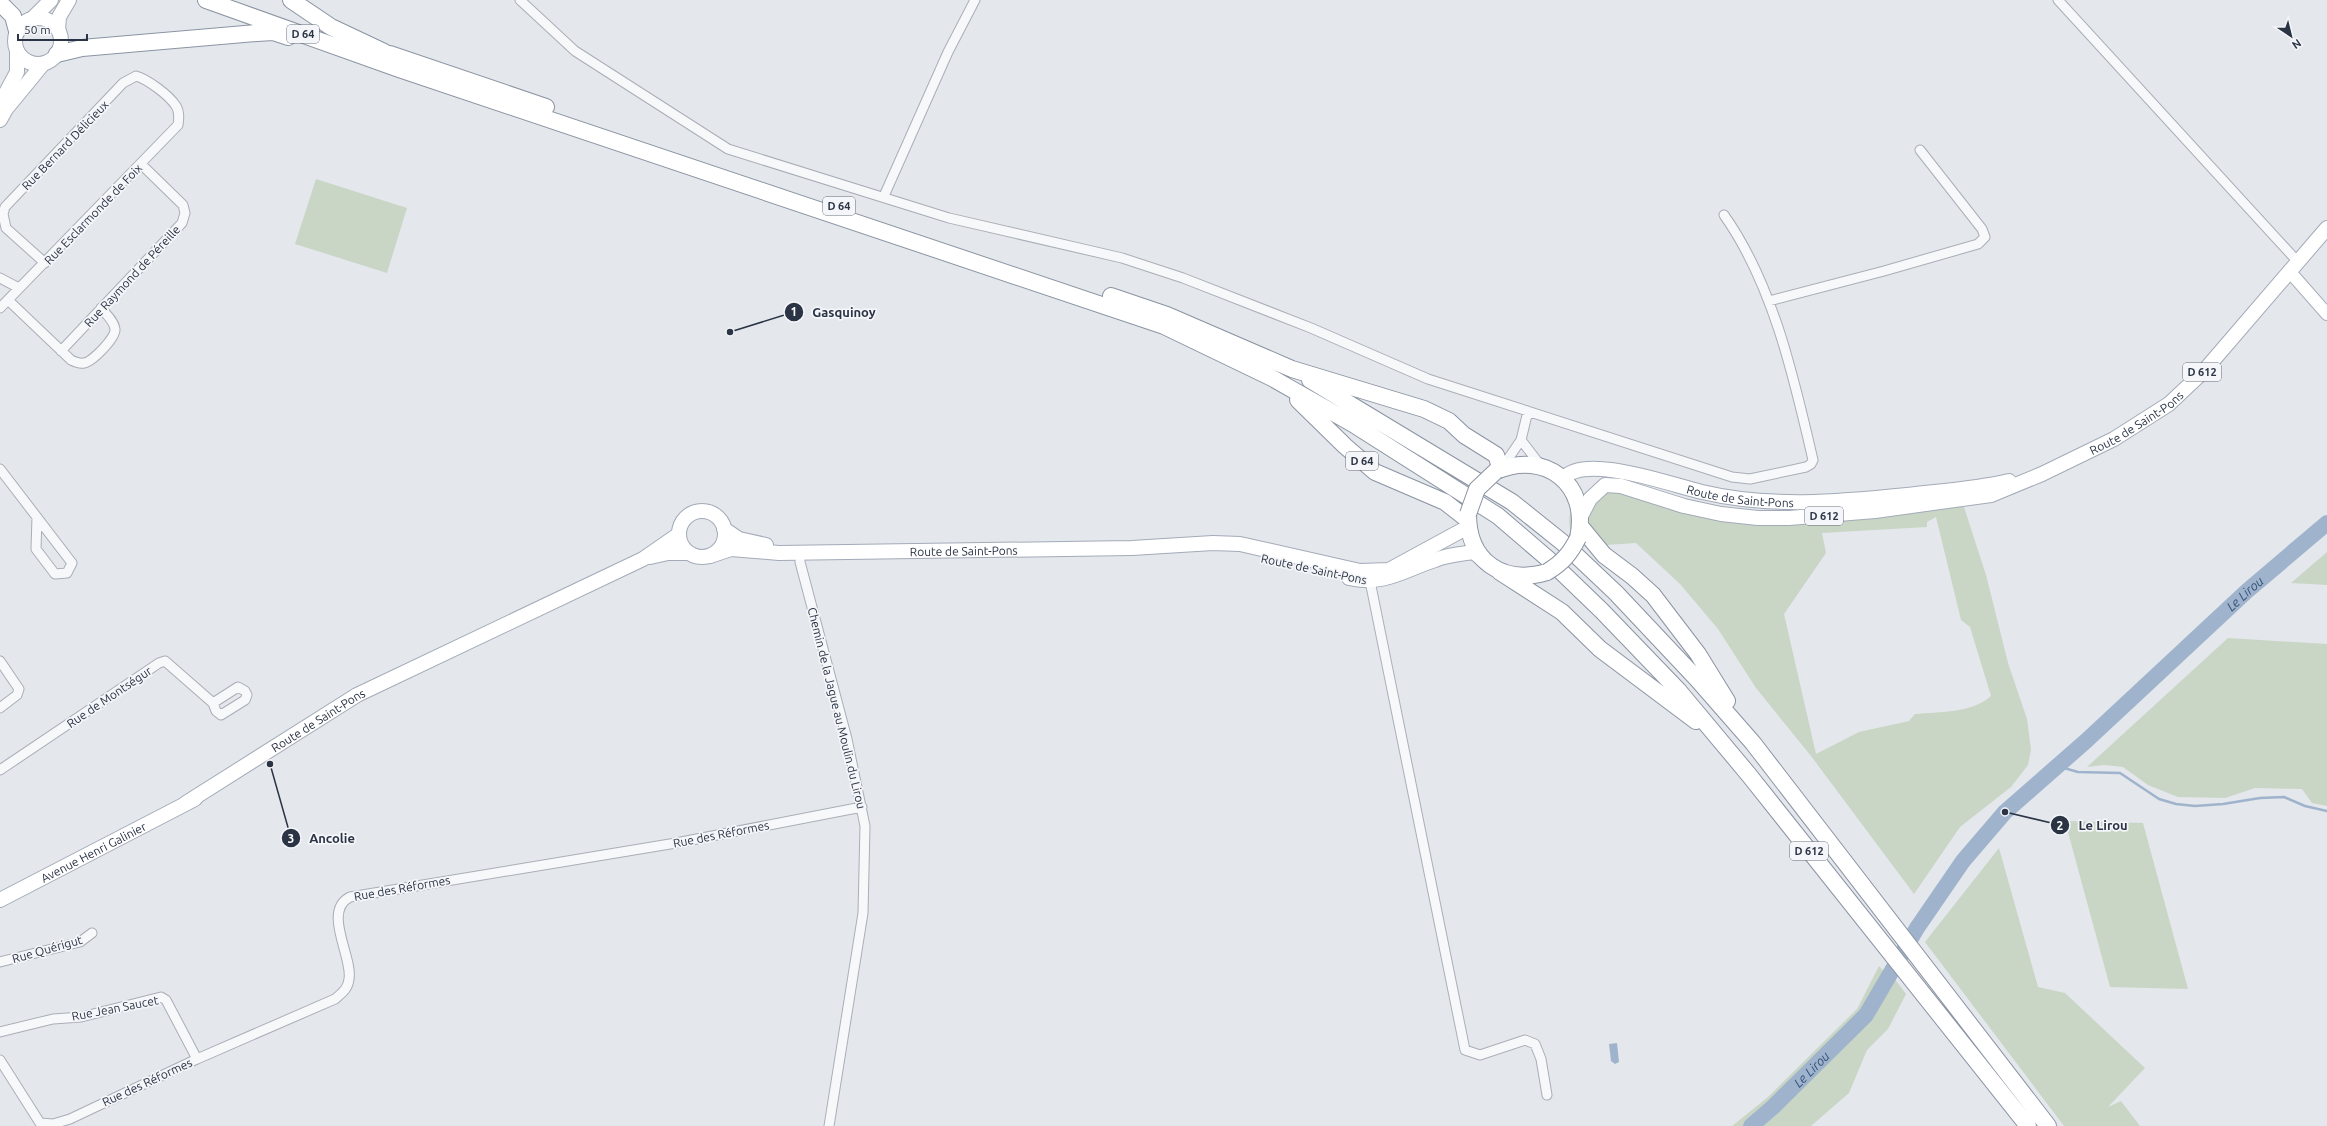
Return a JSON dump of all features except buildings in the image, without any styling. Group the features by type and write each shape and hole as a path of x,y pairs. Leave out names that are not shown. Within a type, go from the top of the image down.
{"highway":[{"name":"D 64","path":"206,0 399,69 1164,326 1272,378 1296,398 1345,446 1375,472 1445,502 1468,520"},
{"name":"D 64","path":"227,0 1167,315 1292,369 1424,409 1449,421 1464,435 1496,455 1502,469"},
{"path":"291,0 331,27 384,52"},
{"path":"0,3 13,16 17,31"},
{"path":"57,54 82,48 273,32 399,69"},
{"path":"1292,369 1512,502 1562,542 1616,593 1697,679 1753,743"},
{"path":"1272,378 1353,424 1498,516 1547,558 1602,611 1678,690 1749,774"},
{"path":"1525,464 1541,466 1563,479 1575,496 1580,527 1571,552 1560,564 1547,572 1532,576 1516,576 1500,572 1487,563 1478,553 1471,541 1468,520 1477,489 1502,469 1525,464"},
{"name":"D 612","path":"1580,527 1604,554 1653,595 1698,654 1753,743 2048,1126"},
{"name":"D 612","path":"1500,572 1562,612 1600,649 1705,728 1749,774 2028,1126"}],"main road":[{"path":"0,104 17,72 18,53 15,38 17,31 26,22 32,19 51,0"},
{"path":"0,120 6,110 43,64 57,54 61,42 58,30 59,17 69,0"},
{"path":"32,19 47,20 58,30"},
{"path":"18,53 28,63 43,64"},
{"name":"Route de Saint-Pons","path":"1580,527 1590,499 1605,485 1621,486 1684,506 1721,514 1758,518 1789,518 1875,511 1991,495 2042,474 2114,439 2169,404 2204,371 2327,228"},
{"name":"Route de Saint-Pons","path":"1563,479 1567,475 1580,470 1611,469 1738,500 1779,503 1852,500 1975,488 2042,474"},
{"path":"702,511 716,516 724,529 722,545 710,556 698,557 688,553 681,544 679,534 685,519 692,514 702,511"},
{"name":"Route de Saint-Pons","path":"1371,576 1389,570 1468,520"},
{"name":"Route de Saint-Pons","path":"724,529 739,539 798,552"},
{"name":"Route de Saint-Pons","path":"186,803 323,715 357,695 408,669 643,559 679,534"},
{"name":"Route de Saint-Pons","path":"710,556 732,549 779,554 798,552 1132,548 1213,543 1240,544 1360,571 1371,576 1388,578 1435,559 1474,552 1487,563"},
{"name":"Route de Saint-Pons","path":"643,559 673,553 688,553"},
{"name":"Avenue Henri Galinier","path":"0,900 186,803"}],"street":[{"path":"520,0 575,51 728,149 884,196 949,218 1122,258 1183,278 1311,328 1428,379 1732,477 1750,479 1806,467 1811,464 1813,460 1780,334 1769,301 1749,256 1724,215"},
{"path":"884,196 948,52 975,0"},
{"path":"2058,0 2294,267 2327,314"},
{"name":"Rue Bernard Délicieux","path":"45,263 6,228 3,214 5,207 123,83 136,76 146,78 176,106 179,116"},
{"name":"Rue Esclarmonde de Foix","path":"0,308 142,164 178,125 179,116"},
{"path":"1769,301 1884,271 1978,244 1985,237 1982,230 1920,150"},
{"name":"Rue Raymond de Péreille","path":"61,351 182,223 185,213 183,205 142,164"},
{"path":"0,278 19,288"},
{"path":"8,300 71,360 84,363 90,361 112,338 115,331 114,324 101,308"},
{"path":"1502,469 1521,440 1528,411"},
{"path":"1521,440 1541,466"},
{"path":"0,469 37,517 72,563 67,573 54,574 36,549 37,517"},
{"name":"Chemin de la Jague au Moulin du Lirou","path":"798,552 847,739 865,826 863,913 829,1126"},
{"path":"1371,576 1465,1050 1480,1055 1525,1040 1535,1044 1541,1059 1547,1094"},
{"path":"0,660 19,688 17,695 0,708"},
{"name":"Rue de Montségur","path":"0,770 159,663 165,661 213,703"},
{"name":"Rue des Réformes","path":"0,1060 40,1123 53,1124 71,1122 197,1058 280,1024 335,999 343,993 350,977 341,939 338,910 341,903 350,896 676,843 862,807"},
{"name":"Rue Quérigut","path":"0,962 80,942 92,933"},
{"name":"Rue Jean Saucet","path":"0,1032 53,1019 81,1017 161,997 166,1000 197,1058"}],"green space":[{"path":"316,179 407,208 387,273 295,244"},
{"path":"1607,489 1715,516 1963,504 1986,575 2008,663 2027,719 2031,750 2028,765 2011,787 1960,827 1914,894 1811,756 1756,688 1718,629 1680,584 1636,543 1576,547 1569,524 1572,508 1577,501 1595,492","holes":["1936,517 1961,620 1970,627 1991,696 1984,702 1965,709 1915,714 1909,721 1859,732 1816,754 1784,614 1826,553 1822,533 1927,527 1927,522"]},
{"path":"2327,552 2327,585 2291,583"},
{"path":"2228,638 2327,644 2327,806 2312,803 2302,789 2255,788 2225,798 2178,797 2148,785 2123,767 2104,765 2087,767"},
{"path":"2065,821 2143,823 2188,989 2110,987"},
{"path":"1999,848 2038,987 2065,993 2145,1068 2108,1107 2121,1101 2140,1126 2064,1126 1925,942"},
{"path":"1879,966 1887,975 1862,1015 1770,1105 1745,1126 1732,1126 1768,1097 1857,1009"},
{"path":"1894,978 1906,994 1888,1029 1867,1050 1849,1093 1811,1126 1758,1126 1787,1101 1868,1018"}],"water":[{"path":"1617,1043 1619,1062 1615,1064 1611,1061 1609,1044"}],"waterway":[{"name":"Le Lirou","path":"1751,1126 1773,1107 1866,1015 1917,928 1963,861 2005,812 2086,741 2247,591 2327,523"},
{"path":"2057,766 2078,772 2120,773 2159,799 2176,804 2195,806 2223,804 2260,798 2284,797 2305,806 2327,811"}],"place":[{"name":"Gasquinoy","path":"730,332"},
{"name":"Ancolie","path":"270,764"},
{"name":"Le Lirou","path":"2005,812"}]}
